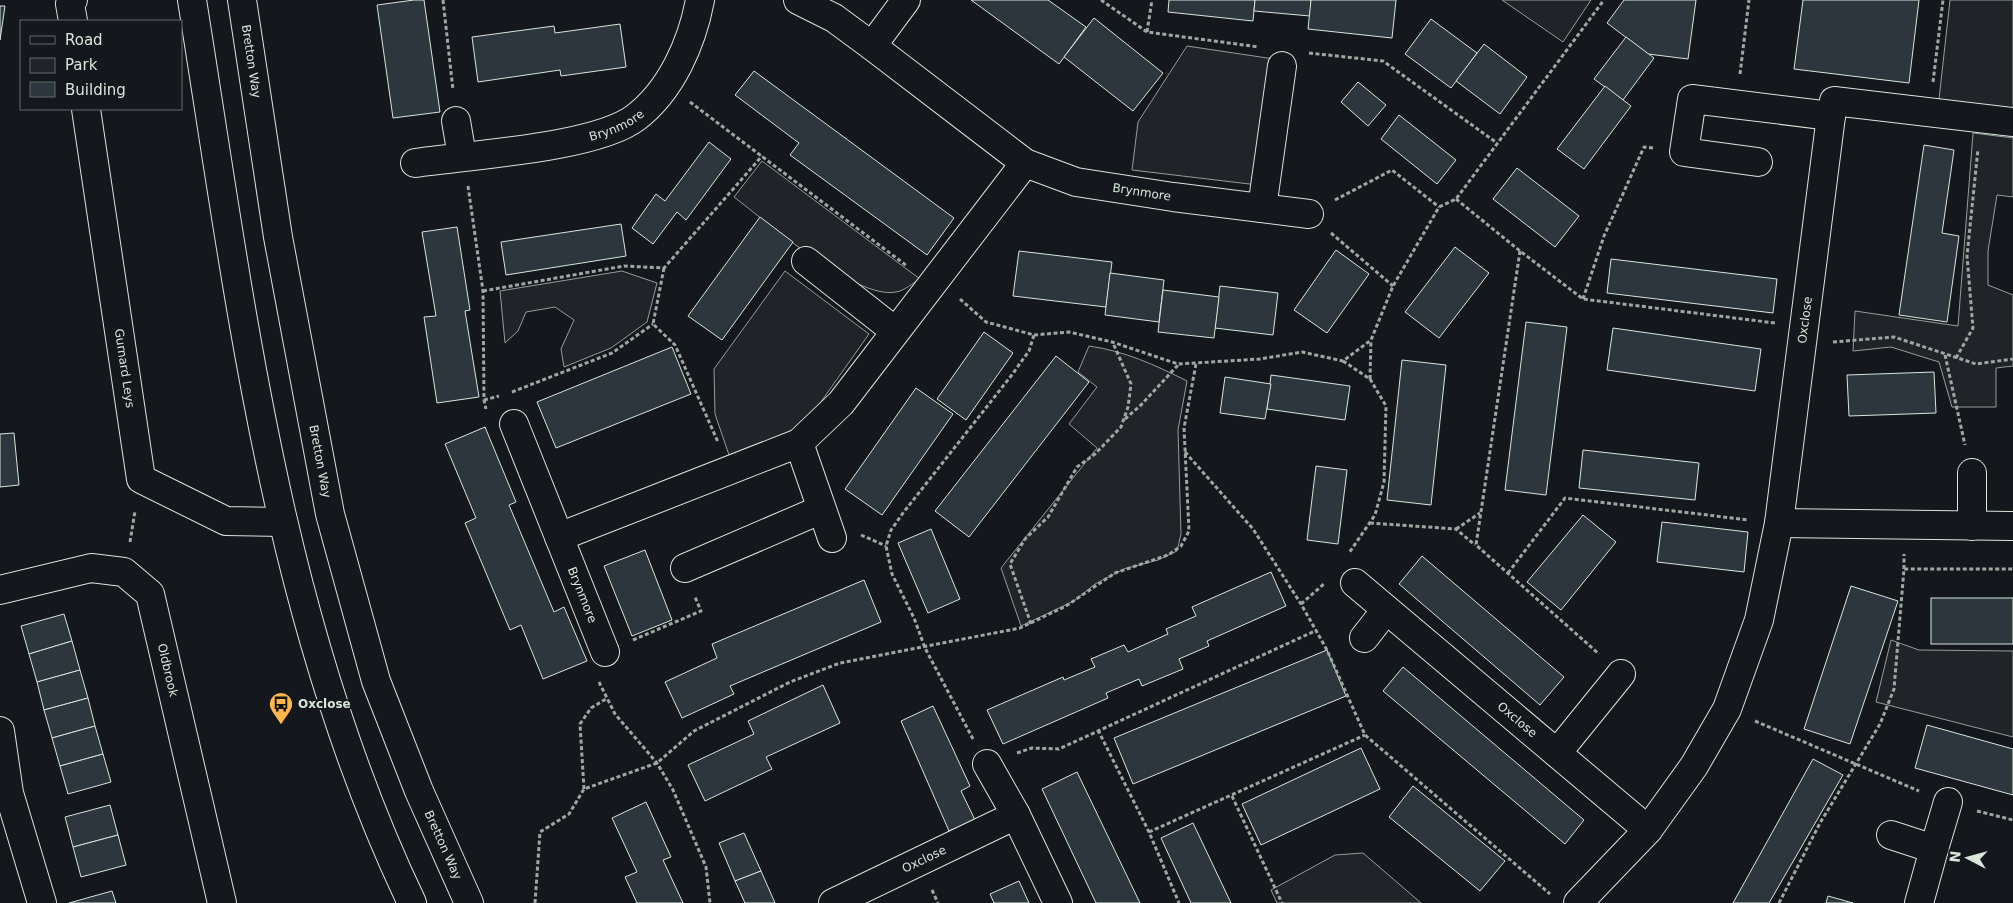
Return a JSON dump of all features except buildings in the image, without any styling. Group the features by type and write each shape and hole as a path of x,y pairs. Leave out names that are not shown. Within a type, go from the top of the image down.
{"street":[{"path":"72,0 70,4 73,20"},
{"path":"192,0 237,283 282,522 327,686 370,806 412,903"},
{"name":"Bretton Way","path":"242,0 278,237 330,514 376,681 419,791 469,903"},
{"name":"Brynmore","path":"415,163 537,147 599,134 634,119 654,100 666,84 682,56 695,28 700,0"},
{"name":"Brynmore","path":"798,0 834,18 1025,163 1076,182 1173,198 1309,214"},
{"path":"872,46 906,0"},
{"path":"1262,208 1282,66"},
{"path":"1758,162 1684,152 1692,100 1831,116 1834,101 2013,122"},
{"name":"Gurnard Leys","path":"86,110 141,480"},
{"name":"Oxclose","path":"1578,903 1648,830 1694,766 1727,709 1758,620 1779,524 1831,116"},
{"path":"456,121 462,156"},
{"path":"559,537 799,443 841,403 1025,163"},
{"path":"806,262 895,331"},
{"name":"Brynmore","path":"514,424 605,652"},
{"path":"799,443 820,510 832,538"},
{"path":"1972,473 1972,526"},
{"path":"141,480 226,521 282,522"},
{"path":"685,568 820,510"},
{"path":"1779,524 2012,526"},
{"path":"0,590 91,568 124,572"},
{"name":"Oldbrook","path":"124,572 150,594 222,903"},
{"name":"Oxclose","path":"1349,572 1386,610 1648,830"},
{"path":"1364,638 1386,610"},
{"path":"1557,752 1622,674"},
{"path":"0,731 9,793 42,903"},
{"path":"987,764 1016,815 1058,903"},
{"path":"1919,903 1948,802"},
{"name":"Oxclose","path":"833,903 1016,815"},
{"path":"1891,835 1934,848"}],"path":[{"path":"443,0 456,121"},
{"path":"1147,32 1152,0"},
{"path":"1370,380 1371,340 1393,286 1439,207 1456,198 1604,0"},
{"path":"1737,105 1749,0"},
{"path":"1930,112 1943,0"},
{"path":"666,84 934,281 986,322 1034,336 1069,332 1112,342 1178,364 1260,359 1302,352 1343,361 1370,380 1386,406 1384,482 1375,515 1349,572"},
{"path":"1956,358 1973,328 1967,256 1981,118"},
{"path":"1583,299 1604,236 1644,147 1684,152"},
{"path":"509,393 534,385 612,352 652,324 664,268 762,156"},
{"path":"1393,286 1309,214 1392,170 1439,207"},
{"path":"1456,198 1520,251 1583,299 1804,336 1894,337 1976,364 2013,359"},
{"path":"1476,545 1520,251"},
{"path":"483,291 624,266 664,268"},
{"path":"652,324 675,345 722,450"},
{"path":"1034,336 1029,351 1015,370 891,530 886,546 892,574 914,618 925,648 987,764 1032,748 1059,748 1317,630"},
{"path":"1343,361 1371,340"},
{"path":"1031,624 1010,564 1025,539 1048,517 1077,467 1108,442 1121,427 1131,384 1112,342"},
{"path":"1945,355 1972,473"},
{"path":"1124,420 1141,405 1178,364"},
{"path":"584,789 658,763 694,731 790,682 840,663 994,635 1031,624 1066,606 1115,573 1168,555 1182,546 1188,531 1184,428 1196,364"},
{"path":"484,400 501,395"},
{"path":"1185,452 1252,529 1301,604 1317,630 1365,735 1552,896"},
{"path":"124,572 141,480"},
{"path":"1508,572 1565,498 1779,524"},
{"path":"1456,529 1480,513"},
{"path":"1370,523 1456,529 1508,572 1622,674"},
{"path":"605,652 701,611 685,568"},
{"path":"1779,903 1820,823 1880,724 1894,690 1904,569 2013,569"},
{"path":"1301,604 1328,580"},
{"path":"536,903 540,832 569,814 584,789 580,724 591,708 606,699"},
{"path":"1727,709 1855,765 1948,802 2013,820"},
{"path":"1098,730 1149,832 1179,903"},
{"path":"1149,832 1365,735"},
{"path":"658,763 674,790 706,867 710,903"},
{"path":"1232,796 1282,903"}],"green space":[{"path":"1502,0 1591,0 1563,42"},
{"path":"1950,0 2013,0 2013,109 1939,99"},
{"path":"1187,46 1274,59 1258,185 1132,170 1138,122"},
{"path":"1973,133 2013,138 2013,197 1997,195 1988,251 1988,285 2013,295 2013,366 1996,368 1996,407 1952,407 1939,362 1891,347 1853,351 1855,311 1958,326"},
{"path":"762,161 920,279 905,289 896,292 879,291 858,284 836,272 789,240 734,197"},
{"path":"622,271 657,283 647,322 611,348 564,367 561,349 574,320 555,307 526,312 518,331 505,343 500,291"},
{"path":"785,271 869,334 801,430 729,455 715,414 714,369"},
{"path":"1089,346 1115,351 1140,359 1187,381 1178,430 1181,534 1177,551 1158,560 1124,569 1095,584 1074,601 1021,626 1001,568 1097,448 1069,424 1097,387 1078,372"},
{"path":"1891,640 1919,650 2013,651 2013,737 1876,702"},
{"path":"1363,853 1421,903 1277,903 1271,890 1335,855"}],"place":[{"name":"Oxclose","path":"281,725"}]}
